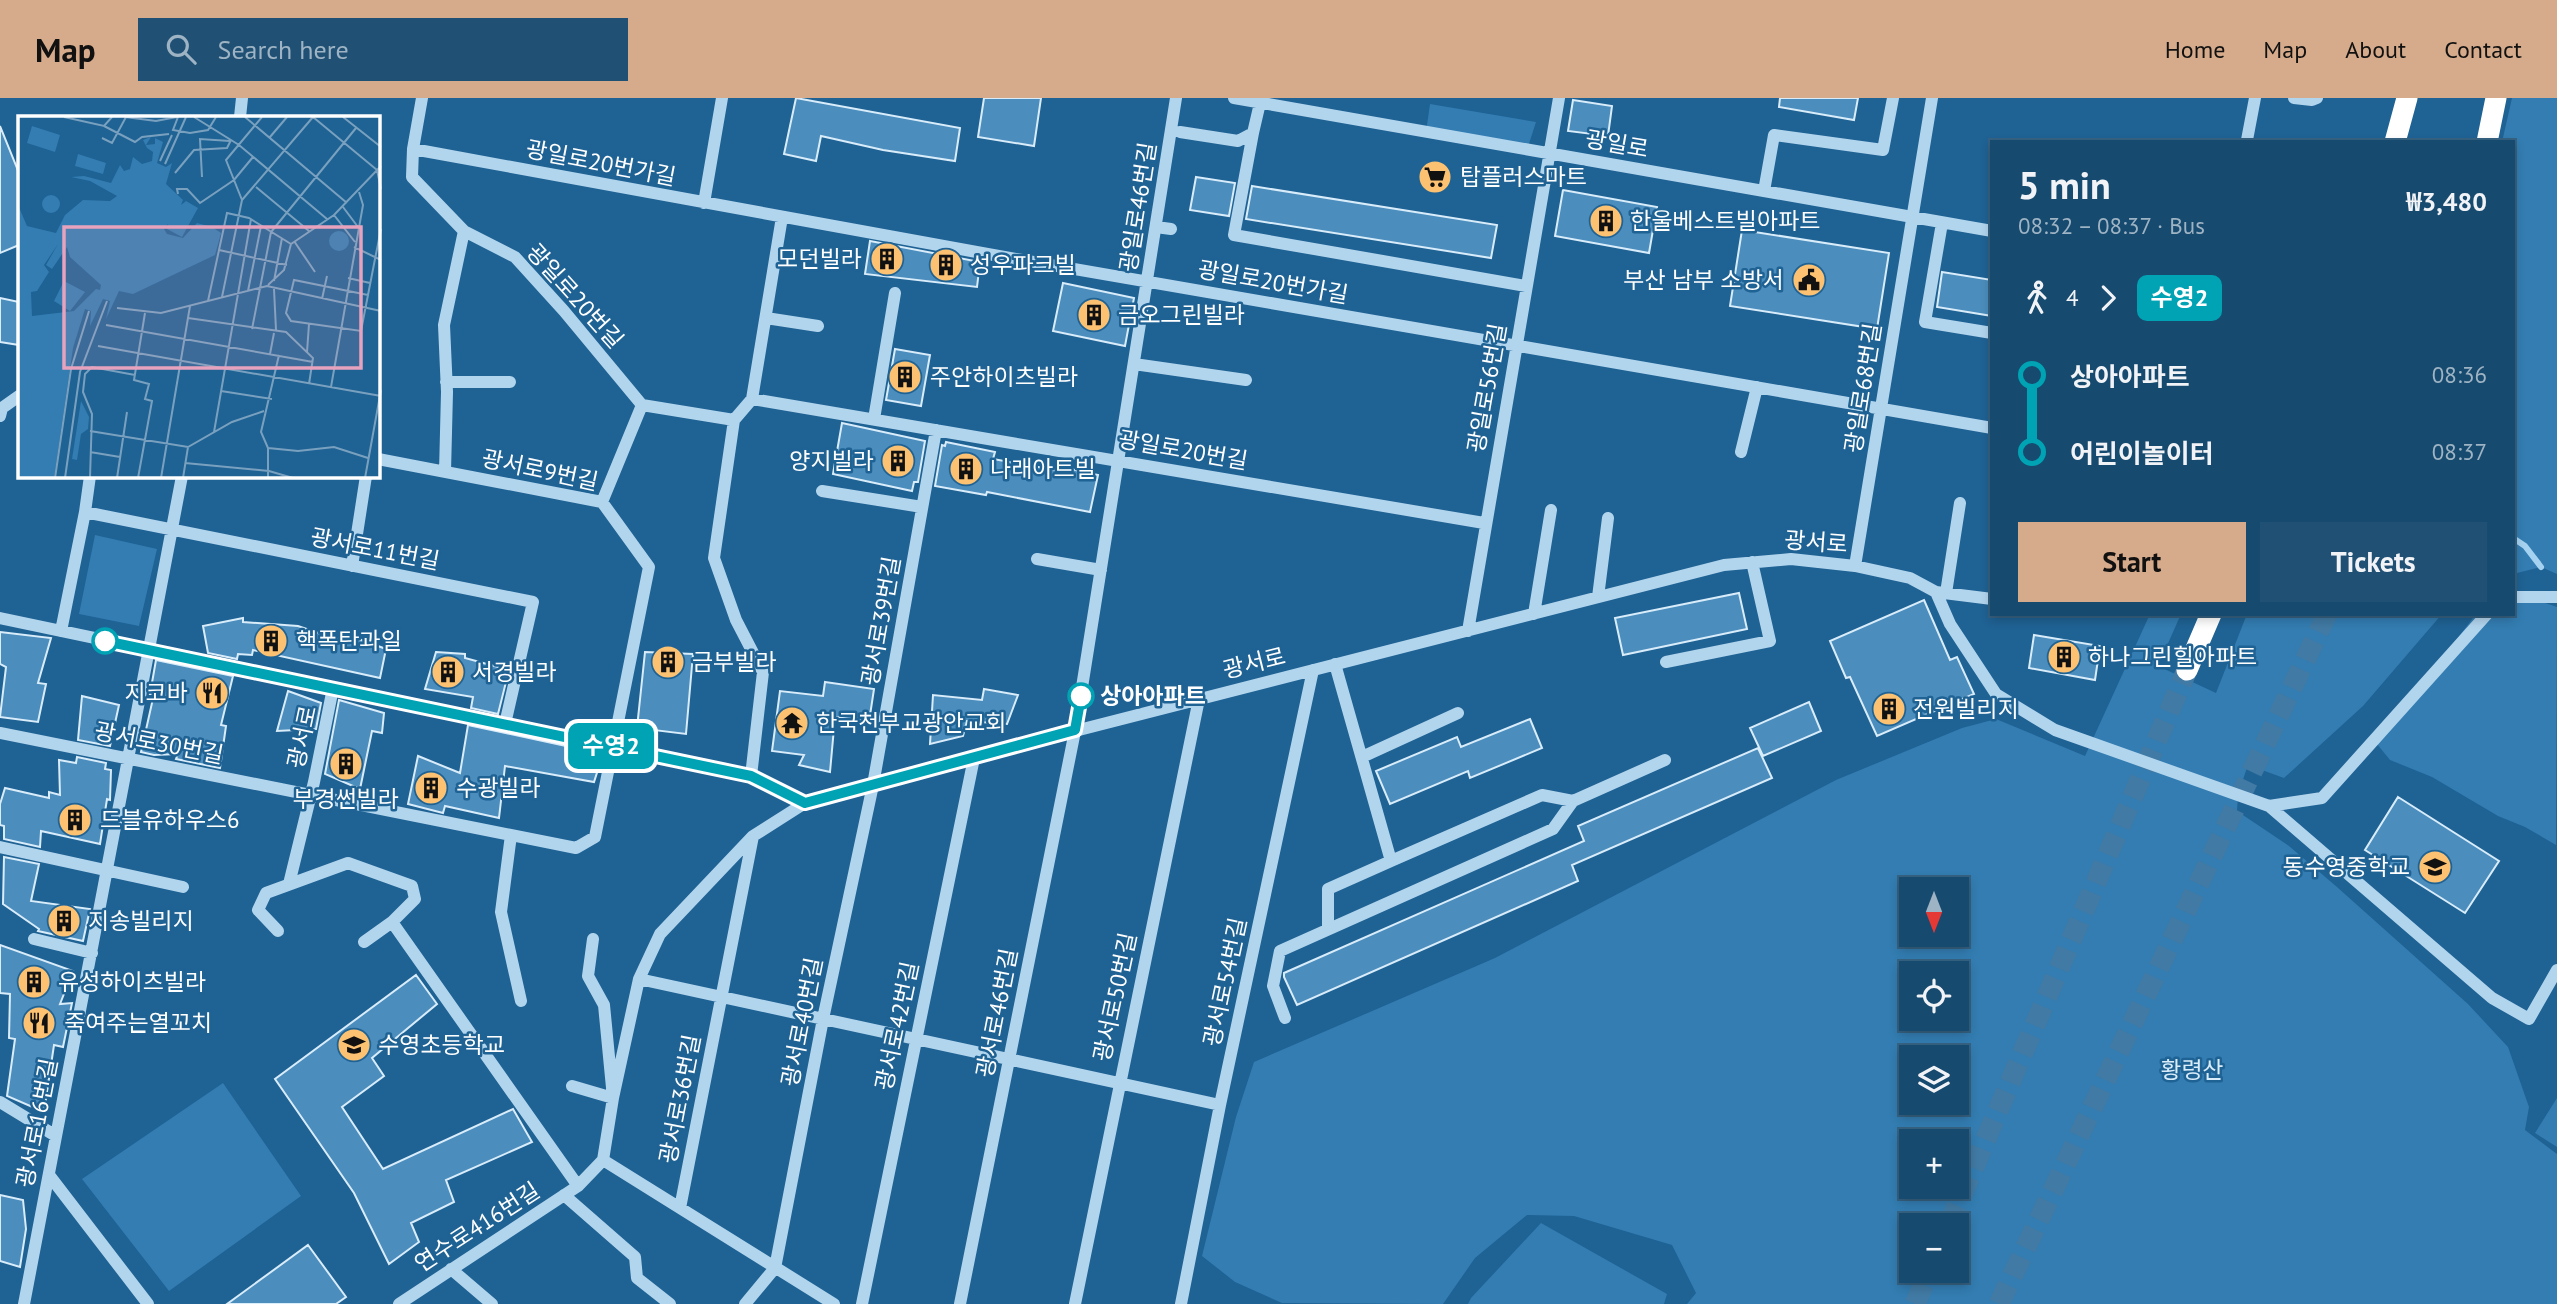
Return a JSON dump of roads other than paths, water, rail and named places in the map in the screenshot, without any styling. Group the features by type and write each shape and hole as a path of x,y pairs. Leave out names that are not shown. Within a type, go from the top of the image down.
{"highway":[{"path":"2398,132 2405,98"},
{"path":"2487,140 2496,98"},
{"path":"2187,670 2210,616"}],"street":[{"path":"240,116 242,98"},
{"name":"광일로20번길","path":"422,98 413,149 412,177 464,231 514,257 564,311 642,405"},
{"path":"704,204 722,98"},
{"name":"광일로46번길","path":"1075,730 1176,98"},
{"name":"광일로","path":"1234,98 1260,103 1305,104 1549,153 1990,231"},
{"name":"광일로56번길","path":"1468,631 1484,523 1559,98"},
{"path":"1764,191 1774,135 1883,150 1893,98"},
{"name":"광일로68번길","path":"1855,566 1932,98"},
{"path":"2248,139 2255,98"},
{"path":"2294,98 2315,99"},
{"path":"1260,103 1234,235 1526,286"},
{"path":"1180,132 1238,141 1253,133"},
{"name":"광일로20번가길","path":"413,149 704,204 1990,428"},
{"path":"751,776 763,672 736,620 714,558 734,420 752,398 782,217"},
{"path":"1942,222 1925,323 1990,333"},
{"path":"1156,227 1171,229"},
{"path":"445,472 444,325 464,231"},
{"path":"874,419 895,293"},
{"path":"766,318 818,326"},
{"path":"1134,364 1245,380"},
{"path":"446,382 510,382"},
{"path":"1741,452 1757,387"},
{"path":"0,416 2,408 18,397"},
{"name":"광일로20번길","path":"752,398 1484,523"},
{"path":"602,502 642,405 734,420"},
{"name":"광서로39번길","path":"873,785 936,430"},
{"name":"광서로9번길","path":"380,459 602,502 649,567 615,747"},
{"path":"61,631 90,478"},
{"name":"광서로16번길","path":"24,1303 151,650 182,478"},
{"path":"352,566 366,478"},
{"path":"822,491 922,507"},
{"path":"1959,503 1941,593 1950,624 1996,694 2055,730 2269,806 2492,998 2529,1019 2557,970"},
{"path":"1534,614 1551,510"},
{"name":"광서로11번길","path":"85,512 533,602 505,724"},
{"path":"1598,597 1608,517"},
{"path":"1037,559 1101,570"},
{"name":"광서로","path":"0,618 751,776 805,803 1075,730 1724,565 1791,559 1855,566 1910,578 1941,593 1990,599"},
{"path":"1666,662 1770,641 1752,562"},
{"path":"2515,597 2557,597"},
{"path":"2269,806 2322,798 2485,616"},
{"path":"1335,664 1391,861"},
{"name":"광서로54번길","path":"1181,1304 1312,670"},
{"name":"광서로","path":"310,795 333,688"},
{"name":"광서로50번길","path":"1075,1304 1199,699"},
{"path":"1362,757 1458,713"},
{"name":"광서로46번길","path":"960,1304 1075,730"},
{"name":"광서로30번길","path":"0,733 576,848 596,837 615,747"},
{"name":"광서로42번길","path":"862,1304 974,758"},
{"path":"1285,1018 1273,986 1280,951 1553,830 1573,802 1665,760"},
{"name":"광서로40번길","path":"775,1268 823,1019 873,785"},
{"path":"289,884 310,795"},
{"path":"1328,929 1328,889 1542,795 1573,802"},
{"path":"603,1160 613,1098 639,979 660,934 753,836 805,803"},
{"path":"511,835 501,912 521,1001"},
{"name":"광서로36번길","path":"680,1209 753,836"},
{"path":"0,847 183,887"},
{"path":"278,931 258,910 266,893 348,863 412,886 415,899 392,922 364,942"},
{"name":"연수로416번길","path":"392,922 578,1186"},
{"path":"34,939 92,953"},
{"path":"593,939 587,976 604,1005 613,1098"},
{"path":"639,979 1220,1105"},
{"path":"572,1086 613,1098"},
{"path":"0,1102 56,1136"},
{"name":"광서로36번길","path":"603,1160 834,1304"},
{"name":"연수로416번길","path":"399,1304 578,1186 603,1160"},
{"path":"49,1175 148,1304"},
{"path":"564,1195 635,1257 637,1278 670,1304"},
{"path":"745,1304 775,1268"},
{"path":"451,1269 492,1304"}],"waterway":[{"path":"2515,539 2525,546 2541,567"}],"tunnel":[{"path":"1999,1304 2326,616"},
{"path":"1954,1213 2187,670"},
{"path":"1915,1304 1924,1283"}],"place":[{"name":"탑플러스마트","path":"1435,177"},
{"name":"한울베스트빌아파트","path":"1606,221"},
{"name":"모던빌라","path":"887,259"},
{"name":"성우파크빌","path":"946,265"},
{"name":"부산 남부 소방서","path":"1809,280"},
{"name":"금오그린빌라","path":"1094,315"},
{"name":"주안하이츠빌라","path":"905,377"},
{"name":"양지빌라","path":"898,461"},
{"name":"나래아트빌","path":"966,469"},
{"name":"핵폭탄과일","path":"271,641"},
{"name":"하나그린힐아파트","path":"2064,657"},
{"name":"금부빌라","path":"668,662"},
{"name":"서경빌라","path":"448,672"},
{"name":"지코바","path":"212,693"},
{"name":"상아아파트","path":"1081,696"},
{"name":"전원빌리지","path":"1889,709"},
{"name":"한국천부교광안교회","path":"792,723"},
{"name":"부경썬빌라","path":"346,764"},
{"name":"수광빌라","path":"431,788"},
{"name":"드블유하우스6","path":"75,820"},
{"name":"동수영중학교","path":"2435,867"},
{"name":"지송빌리지","path":"64,921"},
{"name":"유성하이츠빌라","path":"34,982"},
{"name":"죽여주는열꼬치","path":"39,1023"},
{"name":"수영초등학교","path":"354,1045"}],"park label":[{"name":"황령산","path":"2192,1070"}]}
